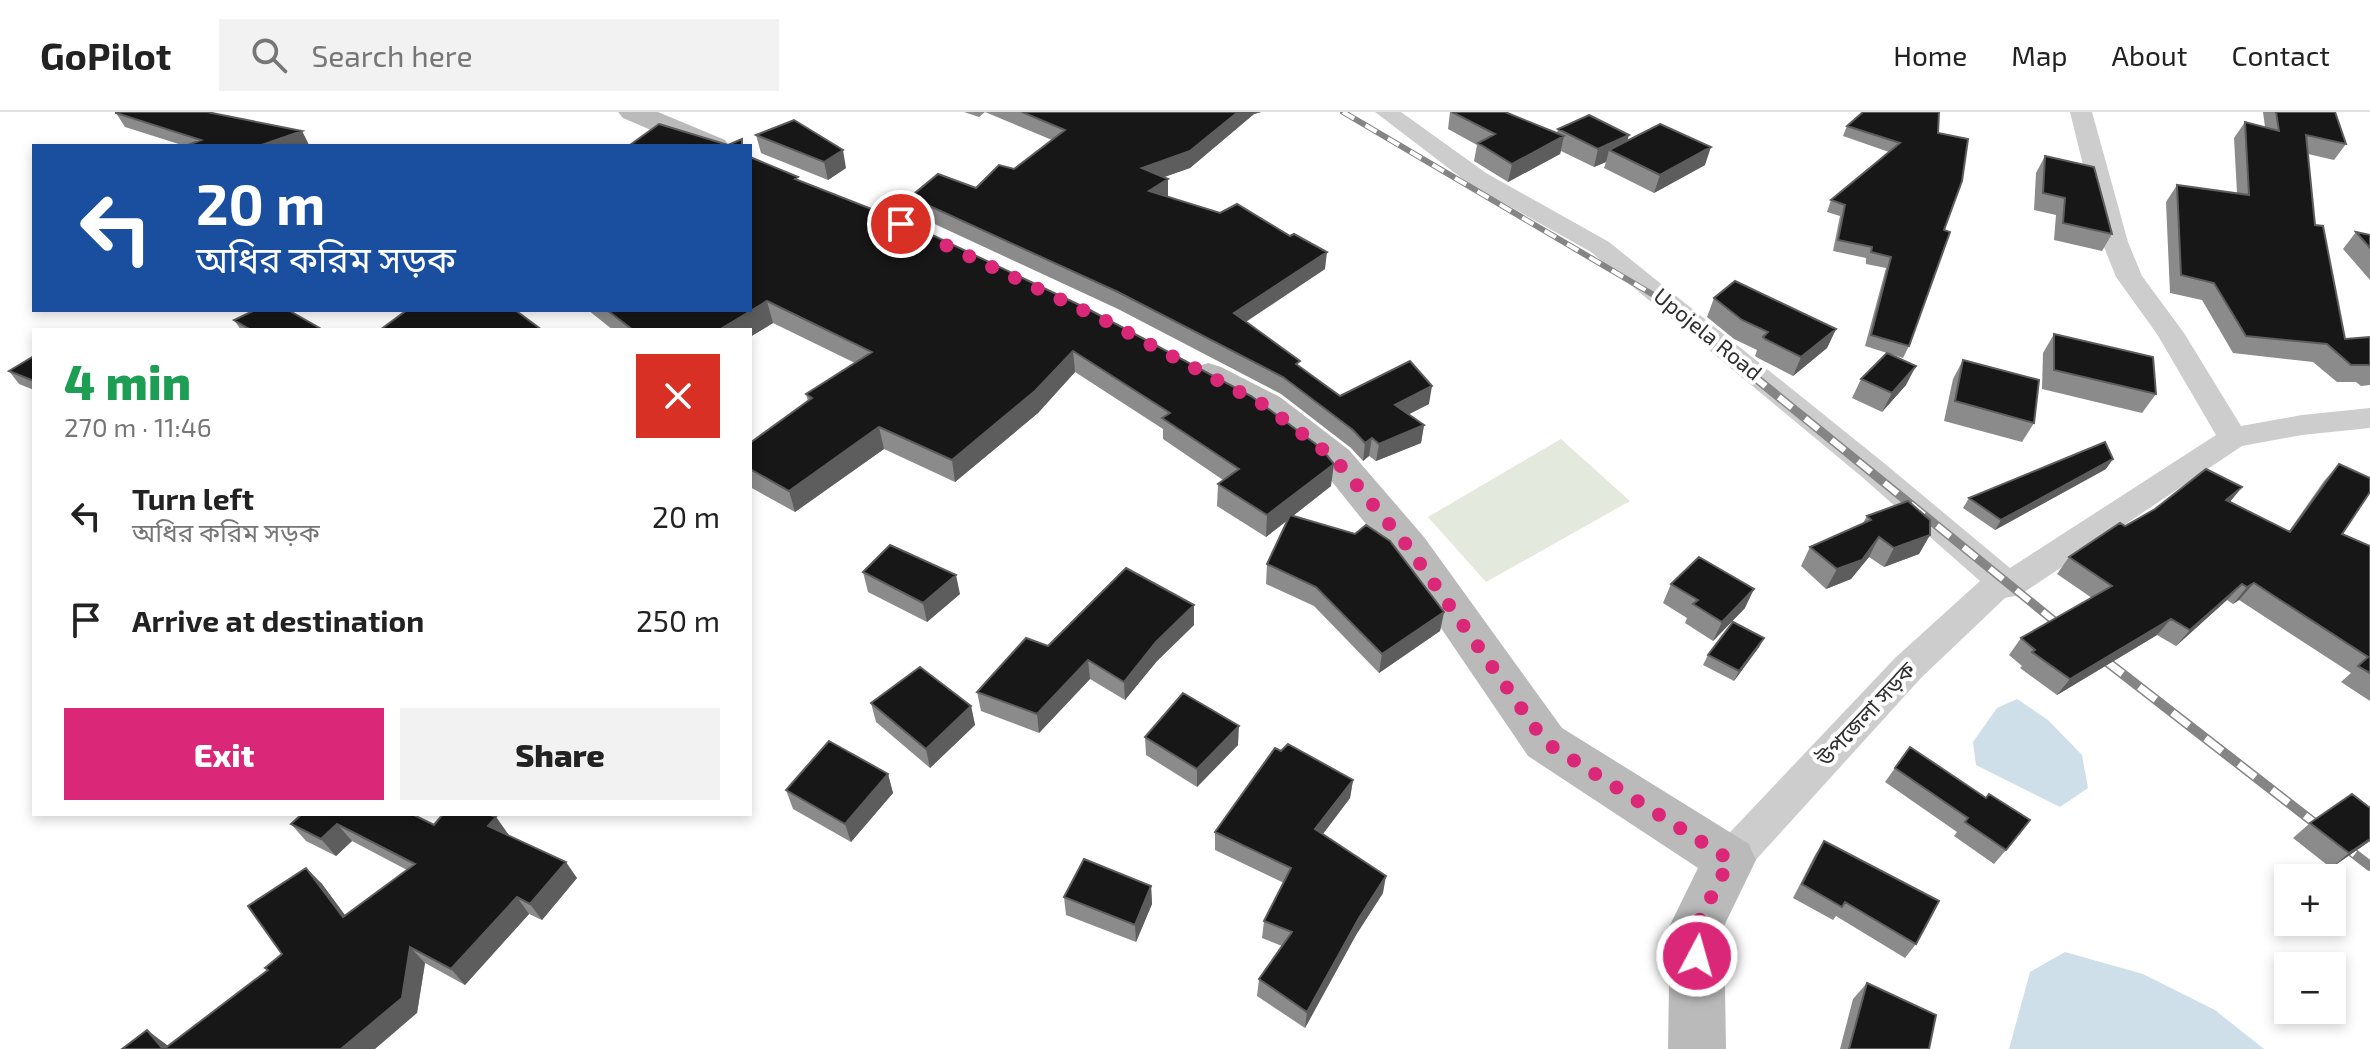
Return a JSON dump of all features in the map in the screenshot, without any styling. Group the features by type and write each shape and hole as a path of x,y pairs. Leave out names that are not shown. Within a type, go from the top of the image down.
{"main road":[{"path":"633,112 709,144"},
{"path":"1171,356 1266,406 1335,459 1409,548 1545,742 1730,860 1697,925 1697,1049"}],"street":[{"name":"Upojela Road","path":"1386,112 1477,178 1600,247 1873,470 2008,586"},
{"path":"2081,112 2115,242 2129,277 2170,333 2233,438"},
{"path":"2008,586 2233,438 2302,425 2370,418"},
{"name":"উপজেলা সড়ক","path":"1730,860 1908,668 2001,581 2008,586"}],"shaded area":[{"path":"1561,439 1630,501 1486,582 1428,517"}],"water":[{"path":"2017,699 2048,720 2082,755 2088,788 2060,807 1976,765 1973,742 1997,708"},
{"path":"2065,952 2143,974 2215,1010 2264,1049 2009,1049 2030,972"}],"building":[{"path":"207,112 302,131 265,144 190,144 201,140 116,113"},
{"path":"1022,112 1238,112 1190,151 1142,168 1168,179 1149,191 1220,213 1237,204 1290,236 1294,234 1327,252 1234,313 1300,361 1296,364 1340,396 1410,361 1432,386 1395,405 1424,425 1379,444 1372,438 1365,443 1353,430 1283,377 1118,292 910,197 938,174 976,188 999,165 1014,169 1065,130"},
{"path":"1452,112 1505,112 1564,136 1512,164 1478,143 1495,134"},
{"path":"1863,112 1939,112 1938,133 1968,139 1962,181 1944,230 1950,232 1909,346 1871,335 1891,257 1871,252 1872,247 1838,240 1845,205 1831,200 1900,143 1847,126"},
{"path":"2276,112 2335,112 2346,144 2306,135 2315,225 2323,226 2345,339 2370,337 2370,365 2351,365 2327,344 2246,336 2214,283 2181,275 2177,185 2249,195 2245,122 2279,131"},
{"path":"1589,115 1629,135 1598,149 1558,129"},
{"path":"794,120 843,150 824,162 756,135"},
{"path":"659,124 725,144 631,144"},
{"path":"1660,124 1711,147 1660,175 1609,150"},
{"path":"2045,156 2094,167 2112,234 2063,223 2065,198 2043,193"},
{"path":"752,158 798,177 795,179 907,223 1088,309 1251,396 1321,448 1334,464 1267,515 1218,484 1239,469 1162,418 1170,413 1073,351 1035,391 952,460 879,427 789,491 752,470 752,442 812,398 806,394 872,352 767,301 752,310"},
{"path":"2356,232 2370,235 2370,248"},
{"path":"1735,281 1836,329 1801,357 1765,339 1763,337 1768,332 1742,320 1714,298"},
{"path":"251,312 292,312 320,328 248,328 234,320"},
{"path":"404,312 518,312 539,328 383,328"},
{"path":"610,312 749,312 722,328 630,328"},
{"path":"2054,334 2153,357 2156,394 2054,370"},
{"path":"1887,353 1916,366 1892,393 1861,379"},
{"path":"32,357 32,380 9,371"},
{"path":"1963,360 2039,380 2034,423 1955,401"},
{"path":"2105,442 2113,459 2001,520 1969,498"},
{"path":"2339,464 2370,478 2370,492 2342,534 2370,546 2370,673 2358,666 2368,657 2254,583 2247,587 2242,584 2190,630 2171,619 2070,679 2032,652 2035,650 2021,638 2112,586 2069,557 2120,523 2125,526 2155,509 2206,469 2242,487 2226,500 2290,532"},
{"path":"1908,501 1930,520 1930,535 1894,548 1879,537 1862,560 1837,569 1810,547 1871,520 1867,516"},
{"path":"1290,515 1355,534 1366,525 1390,541 1444,612 1382,654 1316,587 1267,564"},
{"path":"890,545 956,575 923,603 863,572"},
{"path":"1699,557 1754,589 1722,622 1693,604 1698,600 1671,584"},
{"path":"1126,568 1194,605 1156,642 1124,682 1088,660 1037,714 977,692 1026,638 1048,646"},
{"path":"1733,622 1764,638 1739,671 1708,655"},
{"path":"920,667 971,706 926,749 871,703"},
{"path":"1183,693 1239,726 1197,769 1145,737"},
{"path":"829,741 888,774 845,824 786,790"},
{"path":"1288,744 1353,780 1315,829 1386,876 1307,1012 1259,979 1292,932 1264,921 1291,868 1215,832 1275,748 1281,751"},
{"path":"1910,747 1986,798 1989,794 2030,820 2006,850 1965,822 1968,818 1895,768"},
{"path":"2352,794 2370,808 2370,839 2349,853 2310,823"},
{"path":"300,816 416,816 434,825 441,816 493,816 496,817 488,826 566,862 530,904 517,897 451,969 410,947 402,998 341,1049 164,1049 268,970 265,968 282,954 248,906 306,868 343,917 415,864 337,824 321,839 291,824"},
{"path":"1824,841 1939,901 1916,944 1845,902 1842,907 1802,884"},
{"path":"1084,859 1151,886 1135,925 1064,897"},
{"path":"1867,983 1936,1015 1929,1049 1849,1049"},
{"path":"147,1030 163,1049 122,1049"}],"railway":[{"path":"1343,112 1652,294 1729,356"},
{"path":"1726,354 2069,633"},
{"path":"2091,650 2108,663"},
{"path":"2106,661 2370,866"}],"route":[{"path":"901,224 1104,320 1266,406 1335,459 1409,548 1545,742 1730,860 1697,925 1697,956"}]}
